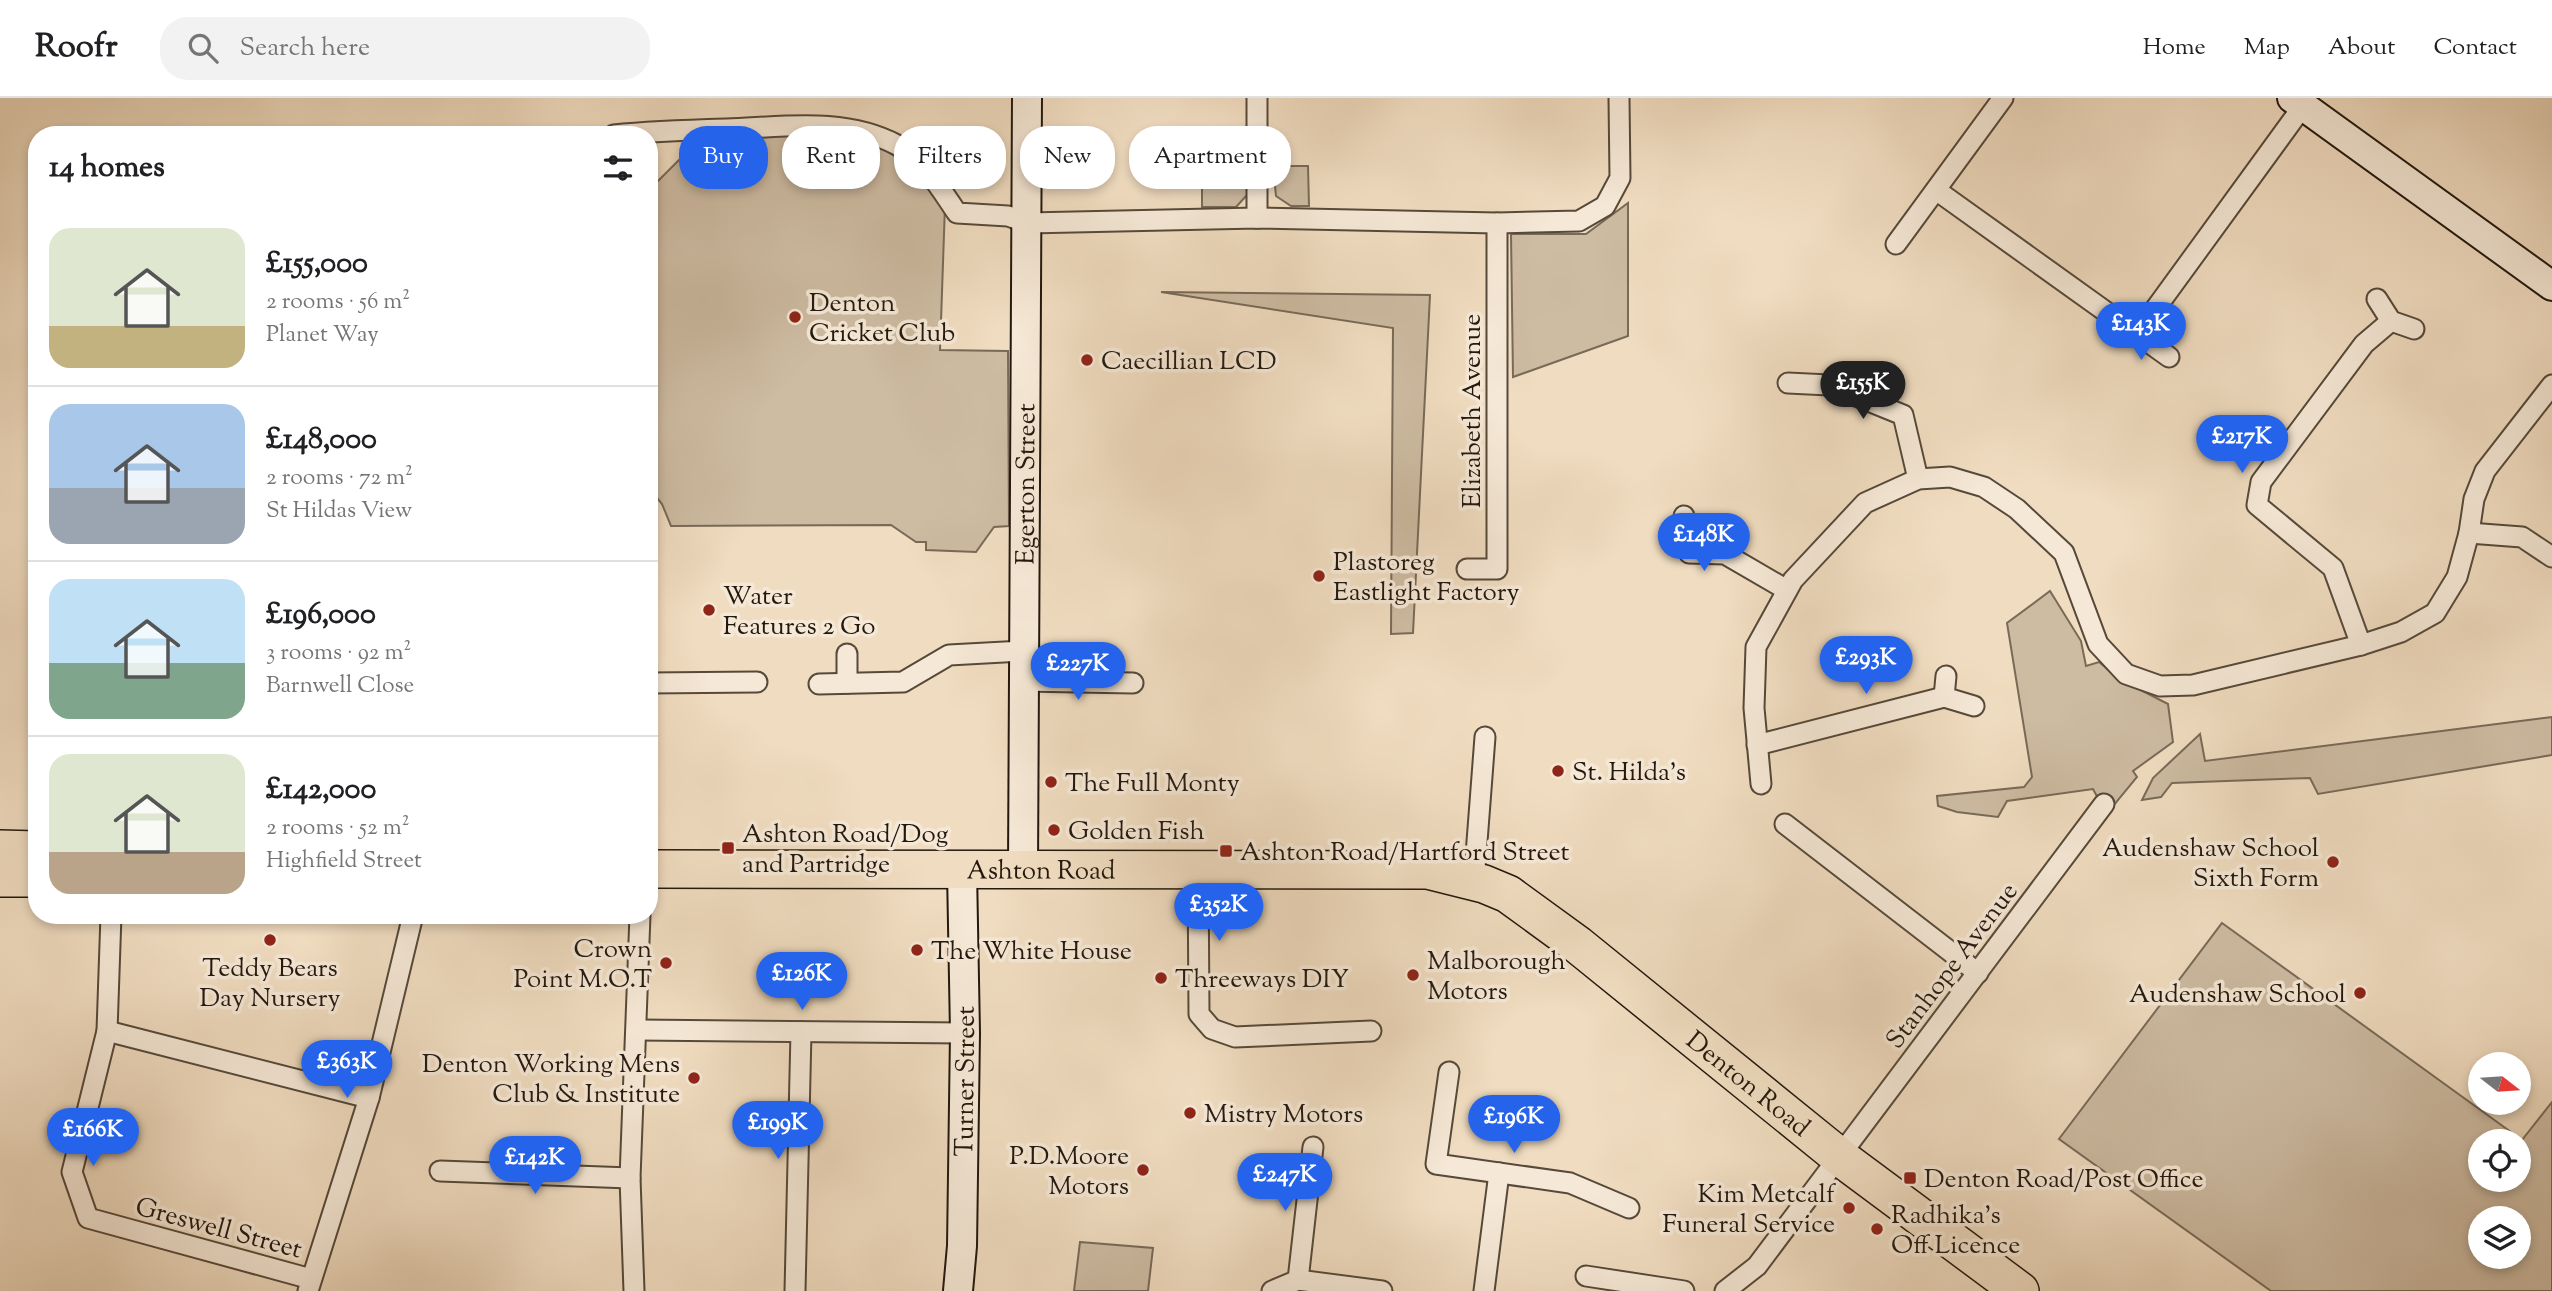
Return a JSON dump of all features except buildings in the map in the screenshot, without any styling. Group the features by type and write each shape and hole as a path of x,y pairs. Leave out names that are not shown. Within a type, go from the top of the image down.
{"highway":[{"path":"0,849 28,850"},
{"name":"Ashton Road","path":"658,869 1428,870 1474,881"},
{"path":"0,878 28,878"},
{"name":"Denton Road","path":"1474,881 1508,894 1578,946 1841,1158 2020,1291"}],"street":[{"name":"Egerton Street","path":"1023,869 1027,98"},
{"path":"1257,98 1257,218"},
{"path":"658,133 822,125 860,130 896,144 914,156 930,173 957,213 1008,216 1028,223 1257,218 1497,223 1579,221 1605,206 1620,177 1619,98"},
{"path":"1896,244 2003,98"},
{"path":"2137,334 2297,102 2552,286"},
{"path":"1936,190 2169,357"},
{"name":"Elizabeth Avenue","path":"1467,569 1497,569 1497,223"},
{"path":"2376,299 2391,321 2414,330"},
{"path":"2361,645 2333,568 2257,505 2261,482 2364,344 2391,321"},
{"path":"1788,383 1829,385 1903,415 1918,479"},
{"path":"1760,784 1754,708 1756,647 1793,580 1865,503 1918,479 1950,477 1984,487 2026,517 2064,553 2098,644 2126,674 2160,686 2193,685 2361,645 2401,632 2435,612 2457,577 2469,533 2474,499 2485,471 2552,385"},
{"path":"1684,516 1689,553 1726,554 1787,590"},
{"path":"2469,533 2522,537 2552,557"},
{"path":"819,684 904,682 949,655 971,651 1023,651"},
{"path":"847,654 847,683"},
{"path":"1944,697 1946,676"},
{"path":"1023,681 1133,683"},
{"path":"658,683 757,682"},
{"path":"1757,745 1944,697 1974,706"},
{"path":"1474,881 1485,737"},
{"name":"Stanhope Avenue","path":"1725,1291 1757,1266 1841,1158 2104,804"},
{"path":"1785,824 1978,973"},
{"path":"1198,868 1199,1014 1212,1029 1235,1037 1371,1031"},
{"name":"Turner Street","path":"958,1291 962,1246 965,1033 962,871"},
{"name":"Greswell Street","path":"111,924 107,1031 72,1172 88,1218 310,1285"},
{"path":"310,1285 369,1098 411,924"},
{"path":"634,1291 630,1178 638,1030 640,924"},
{"path":"638,1030 965,1033"},
{"path":"107,1031 369,1098"},
{"path":"796,1291 801,1032"},
{"path":"1449,1072 1436,1164 1570,1183 1629,1208"},
{"path":"1298,1280 1313,1147"},
{"path":"440,1171 630,1178"},
{"path":"1484,1291 1499,1173"},
{"path":"1586,1276 1684,1291"},
{"path":"1272,1291 1298,1280 1382,1291"}],"shaded area":[{"name":"Denton Cricket Club","path":"768,134 782,134 782,189 880,189 880,146 894,151 894,189 933,189 945,205 940,350 1008,351 1009,526 994,527 976,552 926,550 926,542 916,542 891,525 671,526 658,499 658,181 679,160 679,189 768,189"},
{"path":"1291,166 1308,166 1309,206 1291,206 1276,196 1275,189 1291,189"},
{"path":"1202,189 1247,189 1247,195 1236,207 1202,207"},
{"path":"1628,203 1628,336 1513,377 1511,234 1586,234"},
{"path":"1161,292 1430,295 1413,633 1391,634 1393,328"},
{"path":"2050,591 2081,641 2086,666 2099,662 2121,680 2168,704 2173,742 2133,771 2137,777 2114,805 2100,802 2093,789 2007,801 1998,817 1957,812 1938,806 1937,796 2024,787 2032,777 2007,623"},
{"path":"2552,717 2552,755 2318,794 2310,778 2172,783 2161,797 2142,800 2153,778 2200,734 2205,761"},
{"path":"2222,923 2468,1101 2468,1115 2487,1115 2507,1129 2468,1129 2468,1192 2531,1192 2531,1129 2552,1102 2552,1291 2271,1291 2059,1139"},
{"path":"1080,1242 1153,1248 1148,1291 1074,1291"}],"place":[{"name":"Denton Cricket Club","path":"795,317"},
{"name":"Caecillian LCD","path":"1087,360"},
{"name":"Plastoreg Eastlight Factory","path":"1319,576"},
{"name":"Water Features 2 Go","path":"709,610"},
{"name":"St. Hilda's","path":"1558,771"},
{"name":"The Full Monty","path":"1051,782"},
{"name":"Golden Fish","path":"1054,830"},
{"name":"Ashton Road/Dog and Partridge","path":"728,848"},
{"name":"Ashton Road/Hartford Street","path":"1226,851"},
{"name":"Audenshaw School Sixth Form","path":"2333,862"},
{"name":"Teddy Bears Day Nursery","path":"270,940"},
{"name":"The White House","path":"917,950"},
{"name":"Crown Point M.O.T","path":"666,963"},
{"name":"Malborough Motors","path":"1413,975"},
{"name":"Threeways DIY","path":"1161,978"},
{"name":"Audenshaw School","path":"2360,993"},
{"name":"Denton Working Mens Club & Institute","path":"694,1078"},
{"name":"Mistry Motors","path":"1190,1113"},
{"name":"P.D.Moore Motors","path":"1143,1170"},
{"name":"Denton Road/Post Office","path":"1910,1178"},
{"name":"Kim Metcalf Funeral Service","path":"1849,1208"},
{"name":"Radhika's Off Licence","path":"1877,1229"}]}
